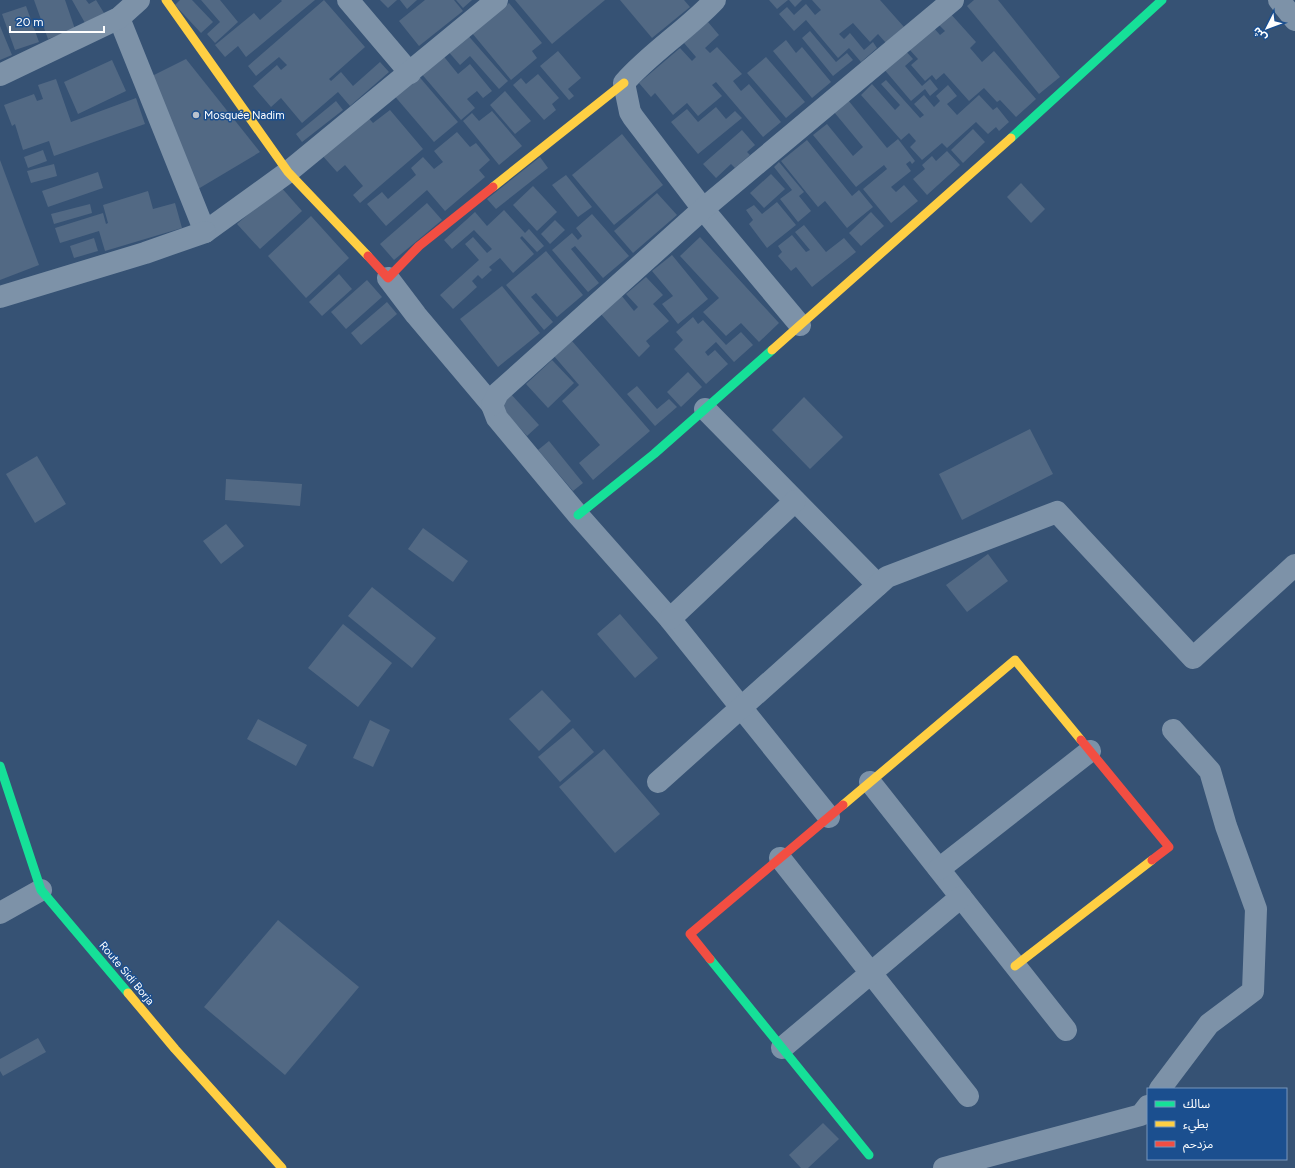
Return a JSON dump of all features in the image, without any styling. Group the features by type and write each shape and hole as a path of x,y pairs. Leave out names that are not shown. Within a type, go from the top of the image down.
{"street":[{"path":"0,74 119,18 139,0"},
{"path":"166,0 288,172 388,278 416,315 492,405 497,418 578,515 670,619 829,817"},
{"path":"348,0 410,73"},
{"path":"0,298 145,253 205,232 288,172 497,0"},
{"path":"388,278 419,246 624,83 634,71 676,37 715,0"},
{"path":"492,405 498,393 703,209 954,0"},
{"path":"578,515 654,454 1061,94 1162,0"},
{"path":"1279,0 1295,20"},
{"path":"119,18 205,232"},
{"path":"624,83 630,112 703,209 800,325"},
{"path":"705,409 878,585"},
{"path":"670,619 795,501"},
{"path":"658,782 887,577 1057,512 1193,658 1295,565"},
{"path":"868,1155 690,934 1015,660 1169,847 1015,966"},
{"path":"1161,1088 1209,1024 1253,991 1256,909 1226,826 1210,771 1173,730"},
{"path":"939,869 1090,751"},
{"name":"Route Sidi Borja","path":"0,766 41,890 175,1049 282,1168"},
{"path":"870,782 1066,1030"},
{"path":"780,858 968,1096"},
{"path":"0,913 41,890"},
{"path":"782,1048 961,897"},
{"path":"944,1168 1141,1116 1147,1107"}],"building":[{"path":"34,0 65,0 75,29 48,39"},
{"path":"72,0 86,0 89,4 96,0 104,13 85,23"},
{"path":"180,0 192,0 213,22 201,33 175,5"},
{"path":"201,0 220,0 238,22 215,43 207,34 220,22"},
{"path":"281,0 315,0 246,57 238,46 225,57 215,45 254,13 260,20 282,1"},
{"path":"324,0 365,47 329,79 331,81 341,72 353,86 380,62 389,72 350,106 338,92 302,123 281,98 271,107 253,86 277,65 281,70 287,65 279,57 256,76 248,66"},
{"path":"380,0 397,0 388,8"},
{"path":"400,0 417,0 407,9"},
{"path":"425,0 454,0 463,11 419,46 399,21"},
{"path":"456,0 472,0 463,8"},
{"path":"515,0 605,0 552,44"},
{"path":"620,0 684,0 690,7 652,38"},
{"path":"769,0 788,0 777,9"},
{"path":"789,0 802,0 795,7"},
{"path":"812,0 880,0 904,27 886,43 878,34 870,42 853,23 839,34 844,39 850,33 864,50 873,42 877,48 861,62 849,48 838,58 806,20 794,31 779,14 787,7 794,15 806,4 815,15 821,10"},
{"path":"974,0 998,0 1060,77 1039,94 967,6"},
{"path":"509,3 542,43 532,51 537,58 511,80 472,33"},
{"path":"26,6 39,42 15,50 2,14"},
{"path":"949,12 976,42 970,48 982,62 994,51 1036,99 1016,117 1000,100 997,102 984,88 969,101 944,73 936,80 932,75 925,81 911,65 918,59 909,49 933,27 940,35 945,31 937,23"},
{"path":"708,22 719,35 705,48 710,53 717,47 742,74 733,81 741,91 749,84 781,122 763,137 716,82 712,85 722,96 698,116 687,103 673,115 655,93 651,97 639,83 680,48 692,61 696,57 684,43"},
{"path":"0,26 12,55 0,60"},
{"path":"810,31 836,62 847,53 853,60 833,76 802,38"},
{"path":"465,32 508,81 499,89 470,56 460,65 446,49"},
{"path":"786,40 796,53 802,47 831,82 812,98 773,51"},
{"path":"904,49 913,59 905,66 922,86 930,79 938,89 930,96 925,89 911,101 883,68"},
{"path":"558,51 581,78 568,89 574,96 569,100 540,66"},
{"path":"441,53 458,74 470,64 492,91 483,98 477,91 467,99 475,108 461,120 420,72"},
{"path":"766,57 805,102 786,118 747,73"},
{"name":"Mosquée Nadim","path":"186,59 260,152 193,192 148,78"},
{"path":"112,60 126,91 78,114 64,82"},
{"path":"416,73 458,122 434,142 392,93"},
{"path":"538,74 559,98 552,104 556,110 544,120 513,85 521,78 526,84"},
{"path":"56,79 71,122 136,98 145,124 54,156 49,141 23,150 15,124 12,126 4,105 34,94 37,101 43,99 38,85"},
{"path":"886,80 920,118 924,115 914,104 924,95 934,107 940,101 936,96 948,85 957,96 947,104 957,115 979,95 993,110 997,107 1009,122 999,131 996,127 988,134 976,122 947,148 942,143 922,160 910,147 916,141 909,133 901,140 861,95 872,84 895,110 900,105 881,84"},
{"path":"505,91 531,121 515,134 490,105"},
{"path":"848,100 887,148 898,139 915,161 912,164 910,161 906,164 911,171 891,187 896,192 904,185 918,201 891,223 863,189 887,169 884,165 856,187 813,135 827,124 853,156 863,147 834,112"},
{"path":"336,101 343,110 302,142 296,134"},
{"path":"716,107 726,119 735,111 742,118 698,154 671,122 687,109 698,122"},
{"path":"390,110 423,149 360,203 353,195 363,186 345,165 337,172 321,154 366,115 373,123"},
{"path":"492,111 522,146 499,165 463,121 472,113 479,121"},
{"path":"973,129 985,142 963,163 951,150"},
{"path":"742,130 755,145 747,152 750,155 735,168 731,164 716,178 703,164"},
{"path":"457,132 470,147 476,143 490,160 479,170 485,177 445,211 427,190 386,226 367,204 382,192 388,199 416,175 411,168 423,157 434,169 443,162 434,151"},
{"path":"622,134 663,185 614,225 572,175"},
{"path":"807,140 852,196 859,190 873,207 847,228 825,201 818,207 781,161"},
{"path":"43,150 47,161 28,168 24,157"},
{"path":"947,151 960,165 927,195 913,179 925,169 922,165 932,156 936,161"},
{"path":"540,157 548,168 496,209 487,199"},
{"path":"0,160 39,265 0,280"},
{"path":"779,162 804,192 799,196 811,211 798,222 780,199 792,190 774,167"},
{"path":"54,164 57,176 31,183 27,171"},
{"path":"98,172 103,188 48,207 42,191"},
{"path":"771,174 785,189 764,208 750,193"},
{"path":"566,175 592,207 578,217 552,185"},
{"path":"1021,183 1045,209 1031,223 1007,197"},
{"path":"280,186 302,211 260,249 237,224"},
{"path":"533,186 557,212 537,231 513,205"},
{"path":"148,191 153,209 175,203 182,228 105,251 99,231 60,243 55,228 103,213 106,224 108,223 103,205"},
{"path":"657,193 677,215 633,253 614,231"},
{"path":"777,202 796,225 767,248 749,224 753,220 746,210 754,205 762,214"},
{"path":"427,203 442,220 394,260 380,244"},
{"path":"90,204 92,213 54,224 51,214"},
{"path":"504,210 525,233 529,229 544,246 537,252 522,236 520,238 534,254 513,273 500,258 489,267 492,270 482,279 478,275 472,281 477,287 453,309 440,295 479,260 465,244 473,237 487,253 492,249 474,230 452,249 444,240 475,212 487,226"},
{"path":"871,212 884,226 861,246 849,233"},
{"path":"592,214 629,256 603,278 575,246 571,249 599,283 588,292 552,250 572,233 578,240 582,236 576,228"},
{"path":"311,216 349,258 306,298 268,256"},
{"path":"555,220 565,230 550,244 541,234"},
{"path":"804,225 826,252 844,238 856,252 812,287 796,267 791,271 778,256 782,252 778,246 792,235 806,252 810,250 795,232"},
{"path":"700,237 779,323 759,342 741,323 726,336 703,312 719,298 680,256"},
{"path":"94,238 98,251 74,258 70,246"},
{"path":"546,251 583,295 557,317 536,293 531,297 553,322 544,330 506,285"},
{"path":"672,255 708,299 678,324 662,304 673,296 652,271"},
{"path":"339,274 352,289 322,316 309,302"},
{"path":"646,277 663,295 653,304 669,321 646,341 650,346 639,357 600,313 621,295 634,311 638,307 626,294"},
{"path":"367,280 382,297 346,329 331,312"},
{"path":"502,286 540,333 498,367 460,319"},
{"path":"387,302 397,314 361,345 351,333"},
{"path":"693,317 698,324 703,320 726,345 741,332 753,345 734,362 716,342 705,352 708,356 715,350 728,364 706,384 674,349 683,340 676,332"},
{"path":"572,341 650,431 593,480 579,463 600,445 562,401 579,385 554,356"},
{"path":"552,360 574,383 548,408 526,384"},
{"path":"688,372 702,387 681,407 667,392"},
{"path":"637,386 657,409 669,399 677,407 655,426 627,394"},
{"path":"510,393 539,425 527,436 498,404"},
{"path":"804,397 843,437 810,469 772,430"},
{"path":"1030,429 1053,474 962,520 939,474"},
{"path":"549,441 583,483 573,491 538,450"},
{"path":"37,456 66,504 35,523 6,474"},
{"path":"226,479 302,484 300,506 225,500"},
{"path":"226,524 244,546 221,564 203,541"},
{"path":"423,528 468,561 453,582 408,549"},
{"path":"988,554 1008,581 967,612 946,585"},
{"path":"372,587 436,638 412,668 348,616"},
{"path":"620,614 658,658 635,678 597,634"},
{"path":"343,624 392,663 358,707 308,668"},
{"path":"542,690 571,721 539,751 509,719"},
{"path":"258,719 307,745 296,766 247,739"},
{"path":"370,720 390,730 373,767 353,758"},
{"path":"573,728 594,752 560,782 538,757"},
{"path":"604,749 660,814 615,853 559,787"},
{"path":"278,920 359,987 285,1075 204,1007"},
{"path":"38,1038 46,1052 3,1076 0,1071 0,1059"},
{"path":"823,1123 839,1139 808,1168 801,1168 789,1155"}],"traffic: fast":[{"path":"1011,138 1162,0"},
{"path":"578,515 654,454 772,350"},
{"path":"0,766 41,890 128,993"},
{"path":"710,959 869,1155"}],"traffic: slow":[{"path":"166,0 288,172 368,256"},
{"path":"493,187 624,83"},
{"path":"772,350 1011,138"},
{"path":"843,805 1015,660 1081,740"},
{"path":"1015,966 1152,860"},
{"path":"128,993 175,1049 282,1168"}],"traffic: jam":[{"path":"368,256 388,278 419,246 493,187"},
{"path":"1081,740 1169,847 1152,860"},
{"path":"710,959 690,934 843,805"}],"place":[{"name":"Mosquée Nadim","path":"196,115"}]}
